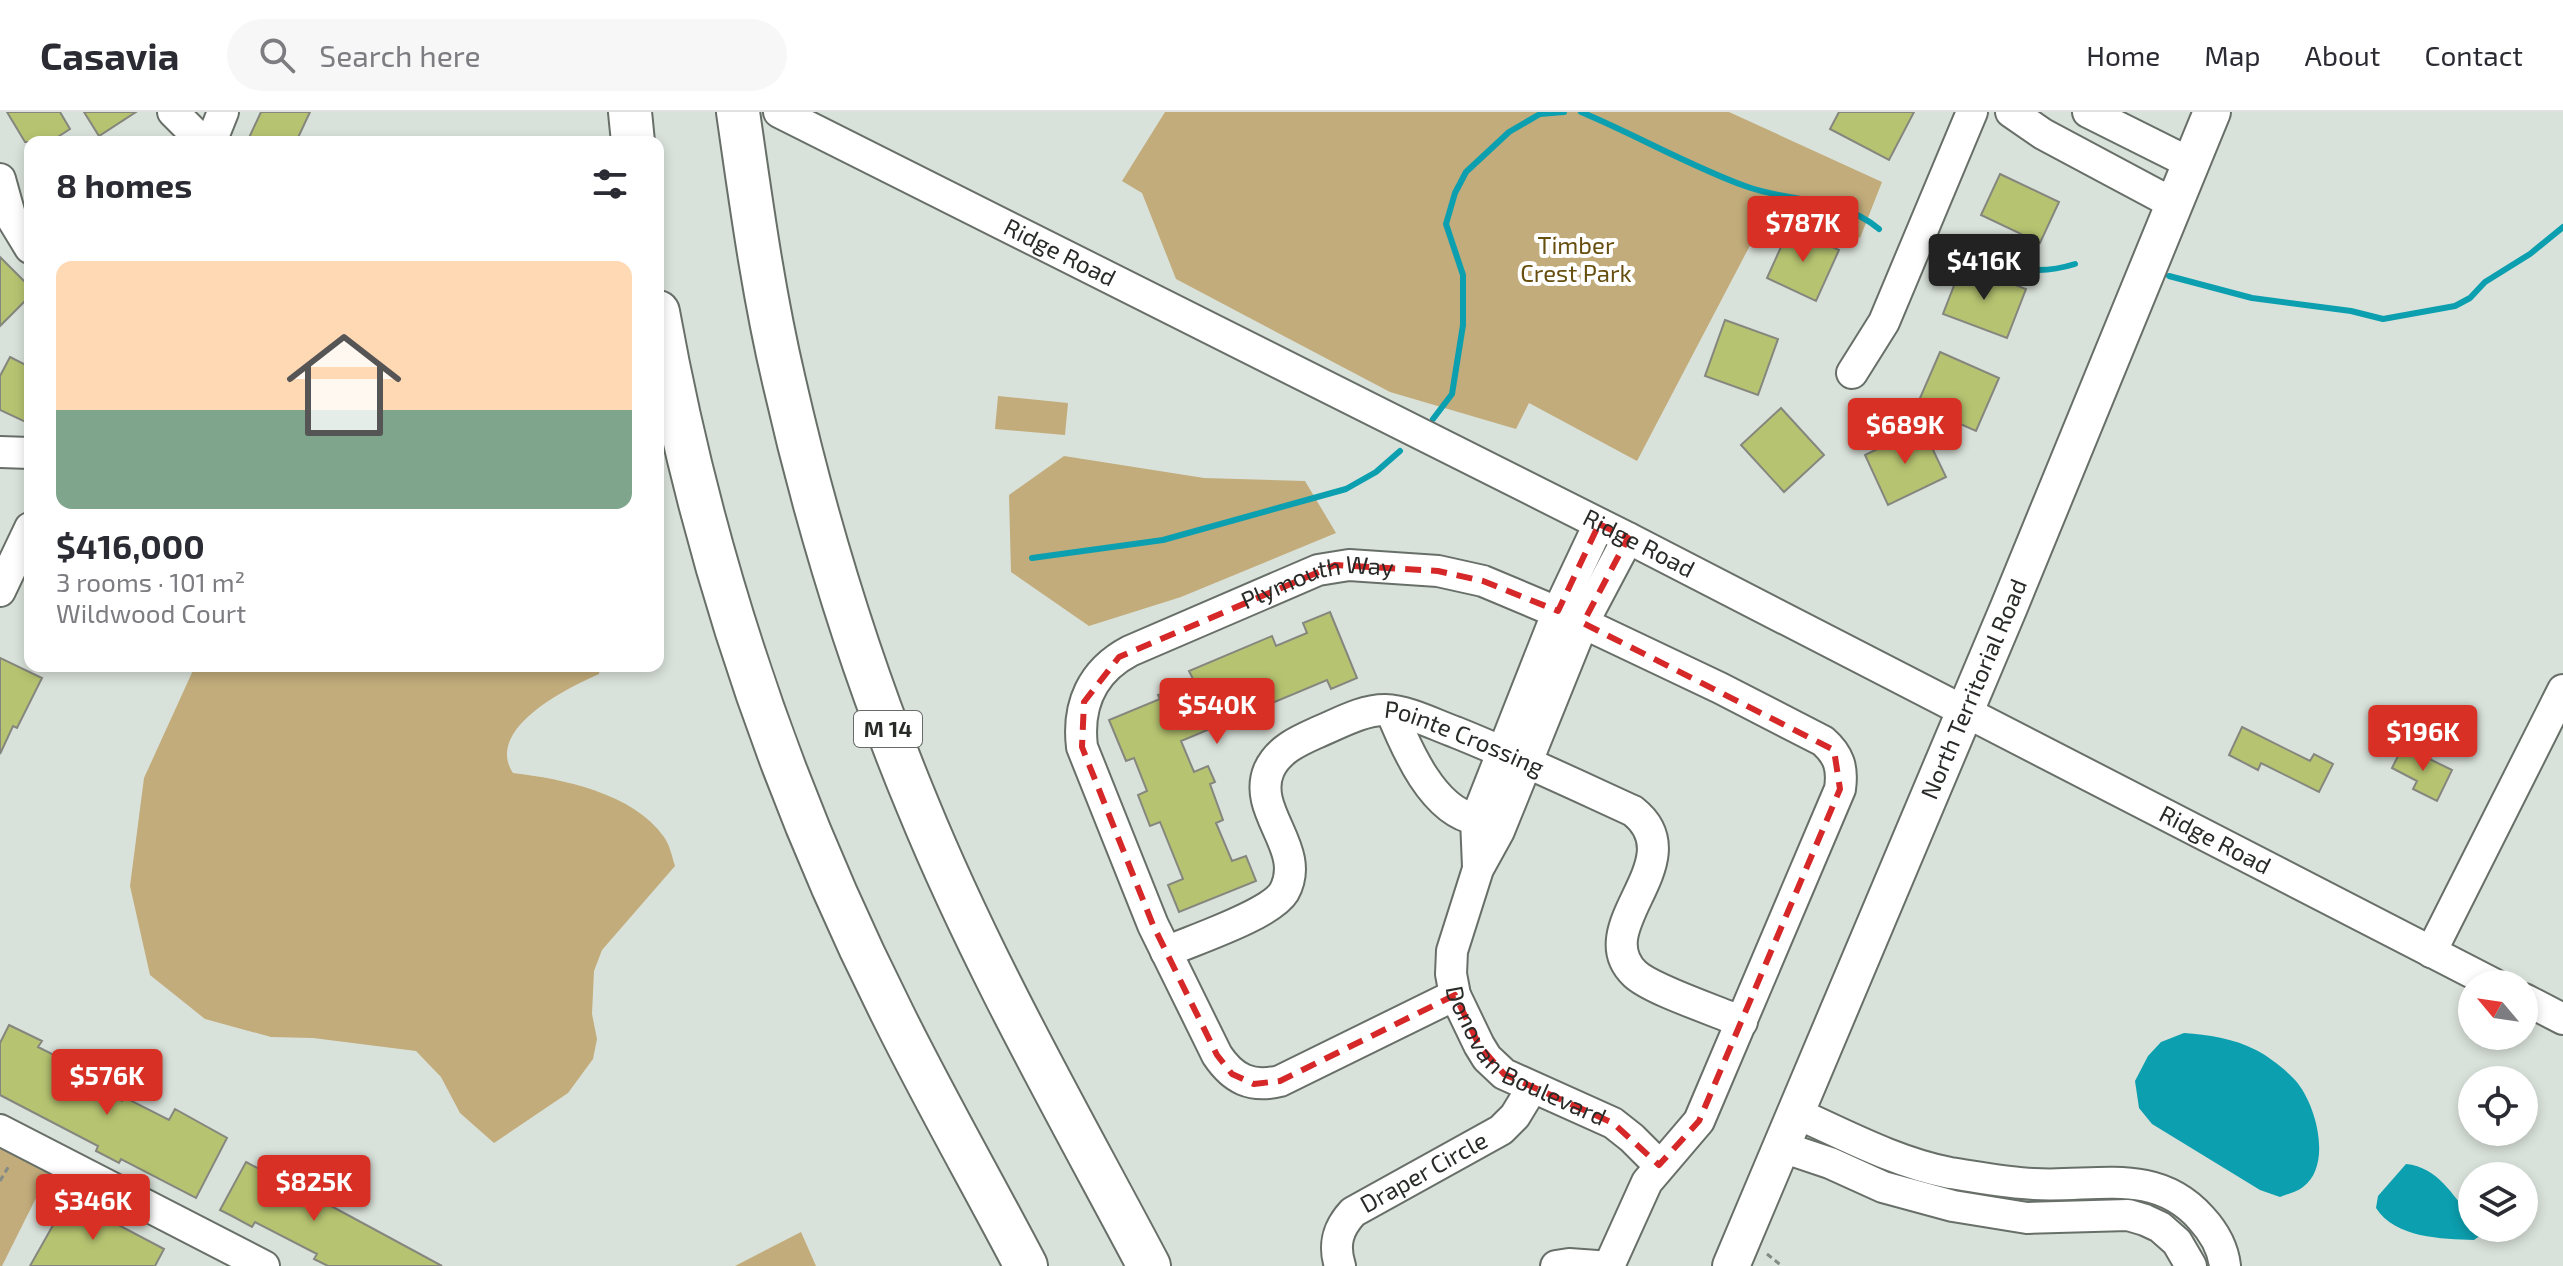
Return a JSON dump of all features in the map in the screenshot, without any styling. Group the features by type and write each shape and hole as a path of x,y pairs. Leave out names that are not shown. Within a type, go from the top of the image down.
{"highway":[{"path":"630,112 632,136"},
{"name":"M 14","path":"738,112 762,269 783,378 825,544 878,702 918,807 964,912 1149,1266"},
{"path":"664,341 707,529 734,622 799,805 892,1014 1026,1266"}],"main road":[{"name":"North Territorial Road","path":"1731,1266 2212,112"}],"street":[{"path":"173,112 197,136"},
{"path":"213,136 223,112"},
{"name":"Ridge Road","path":"779,112 1628,538 2466,970"},
{"path":"1852,373 1884,322 1972,112"},
{"path":"2011,112 2043,134 2174,204"},
{"path":"2088,112 2190,163"},
{"path":"0,179 10,215 24,238"},
{"path":"0,452 24,453"},
{"name":"Donovan Boulevard","path":"1478,869 1476,819 1514,757 1571,617 1599,524"},
{"name":"Donovan Boulevard","path":"1571,617 1628,538"},
{"path":"0,591 24,541"},
{"name":"Plymouth Way","path":"1455,995 1280,1081 1254,1084 1232,1074 1221,1062 1166,952 1082,747 1079,726 1084,702 1092,683 1109,664 1130,651 1335,565 1438,571 1483,581 1571,617 1823,741 1839,760 1842,773 1840,789 1699,1121 1659,1165"},
{"path":"2431,952 2563,690"},
{"path":"1391,711 1406,747 1446,807 1461,817 1476,819"},
{"name":"Pointe Crossing","path":"1166,952 1268,908 1283,893 1289,878 1290,860 1268,803 1266,782 1270,768 1284,750 1358,715 1391,711 1411,715 1514,757 1633,811 1644,820 1654,843 1653,857 1624,928 1623,956 1630,969 1646,982 1742,1022"},
{"name":"Donovan Boulevard","path":"1514,757 1499,831 1478,869 1452,951 1451,974 1455,995 1487,1058 1504,1074 1613,1123 1659,1165"},
{"path":"2538,1006 2563,1019"},
{"name":"Draper Circle","path":"1340,1266 1336,1255 1339,1231 1353,1212 1501,1130 1515,1116 1532,1088"},
{"path":"1796,1113 1901,1158 1947,1172 2033,1184 2133,1182 2157,1187 2180,1200 2204,1221 2224,1255 2225,1266"},
{"path":"0,1130 264,1266"},
{"path":"1782,1147 1830,1163 1883,1187 1953,1206 2027,1218 2128,1215 2160,1227 2177,1242 2191,1266"},
{"path":"1609,1266 1638,1199 1659,1165"},
{"path":"1556,1266 1597,1266"}],"highlighted area":[{"path":"1599,524 1628,538 1583,623 1834,750 1840,789 1699,1121 1659,1165 1613,1123 1504,1074 1479,1045 1455,995 1280,1081 1254,1084 1232,1074 1217,1055 1153,925 1082,747 1084,702 1119,657 1335,565 1438,571 1483,581 1558,611"}],"green space":[{"name":"Timber Crest Park","path":"1165,112 1729,112 1882,182 1860,238 1767,213 1637,461 1529,403 1516,429 1390,392 1176,279 1142,193 1122,181"},
{"path":"998,396 1068,403 1065,435 995,429"},
{"path":"1064,456 1204,478 1305,481 1336,533 1181,597 1089,626 1011,572 1009,495"},
{"path":"192,672 599,672 550,700 519,726 510,741 507,757 513,773 575,784 634,809 664,837 675,866 602,950 594,971 592,1014 597,1039 593,1059 568,1093 494,1143 460,1113 441,1077 416,1051 313,1038 271,1037 205,1019 150,975 130,886 144,778"},
{"path":"0,1142 51,1168 2,1266 0,1266"},
{"path":"801,1232 816,1266 735,1266"}],"water":[{"path":"2184,1033 2247,1046 2271,1059 2303,1090 2315,1118 2319,1150 2312,1177 2303,1187 2280,1197 2260,1190 2152,1124 2139,1108 2135,1081 2148,1056 2161,1042"},
{"path":"2406,1164 2427,1170 2458,1201 2458,1239 2420,1235 2395,1226 2376,1208 2378,1196"}],"building":[{"path":"7,112 60,112 70,129 59,136 24,136 24,140"},
{"path":"84,112 136,112 99,136"},
{"path":"261,112 310,112 299,136 250,136"},
{"path":"1839,112 1914,112 1889,160 1830,129"},
{"path":"2000,174 2059,202 2040,243 1981,215"},
{"path":"1790,227 1839,250 1816,301 1767,278"},
{"path":"0,257 24,281 24,302 0,326"},
{"path":"1962,265 2026,289 2007,338 1943,314"},
{"path":"1725,320 1778,339 1758,395 1705,376"},
{"path":"1940,352 1999,378 1976,431 1917,405"},
{"path":"10,357 24,364 24,421 0,410 0,376"},
{"path":"1781,408 1824,455 1784,492 1741,445"},
{"path":"1922,427 1946,477 1888,505 1865,455"},
{"path":"1330,612 1357,678 1331,689 1327,680 1181,741 1194,772 1208,766 1215,782 1210,784 1223,820 1216,823 1232,861 1246,856 1256,881 1179,912 1168,885 1183,879 1160,822 1150,826 1138,795 1147,791 1134,758 1126,761 1109,720 1194,681 1189,671 1272,636 1276,646 1307,633 1303,623"},
{"path":"0,658 42,678 0,754"},
{"path":"2242,727 2310,761 2314,754 2333,764 2319,792 2261,763 2258,770 2229,755"},
{"path":"2403,746 2452,770 2437,801 2413,789 2417,781 2392,768"},
{"path":"9,1025 42,1041 38,1047 62,1059 58,1068 122,1101 124,1097 169,1120 175,1109 227,1138 196,1198 121,1159 119,1163 96,1151 98,1146 0,1095 0,1043"},
{"path":"246,1162 299,1190 302,1184 323,1195 320,1200 442,1266 328,1266 314,1259 317,1254 255,1222 252,1227 220,1210"},
{"path":"70,1195 91,1207 90,1210 164,1249 155,1266 30,1266"}],"waterway":[{"path":"1433,419 1452,394 1463,325 1463,275 1446,224 1455,193 1466,172 1509,132 1540,114 1564,112"},
{"path":"1581,112 1724,178 1762,191 1831,205 1864,218 1879,229"},
{"path":"2169,276 2252,298 2351,311 2383,319 2455,306 2563,227"},
{"path":"1953,239 2025,269 2056,269 2075,264"},
{"path":"1032,558 1163,540 1346,489 1376,472 1400,451"}]}
